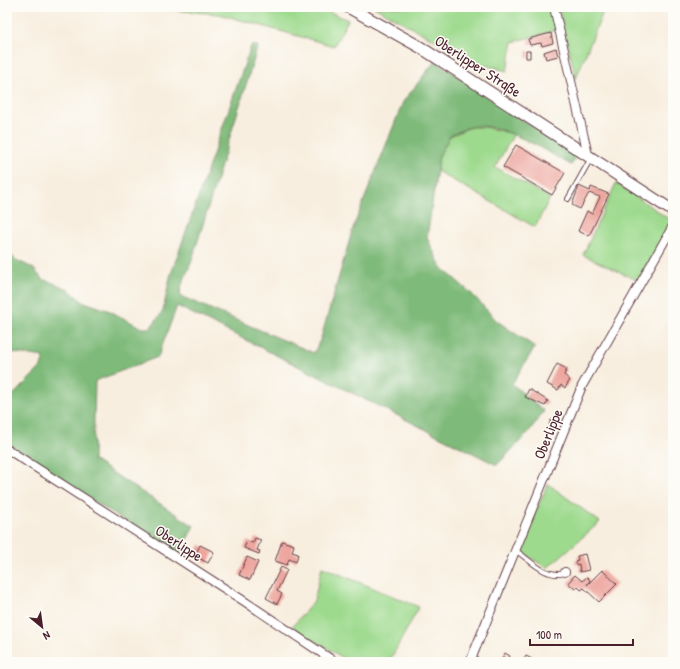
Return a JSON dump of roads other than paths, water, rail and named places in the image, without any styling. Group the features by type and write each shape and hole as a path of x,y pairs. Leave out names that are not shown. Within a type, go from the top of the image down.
{"street":[{"name":"Oberlipper Straße","path":"348,7 420,47 673,211"},
{"path":"554,7 589,156"},
{"name":"Oberlippe","path":"470,662 582,386 673,226"},
{"name":"Oberlippe","path":"7,449 244,601 335,662"}],"lane":[{"path":"568,199 589,156"},
{"path":"515,550 550,575 564,573"}]}
